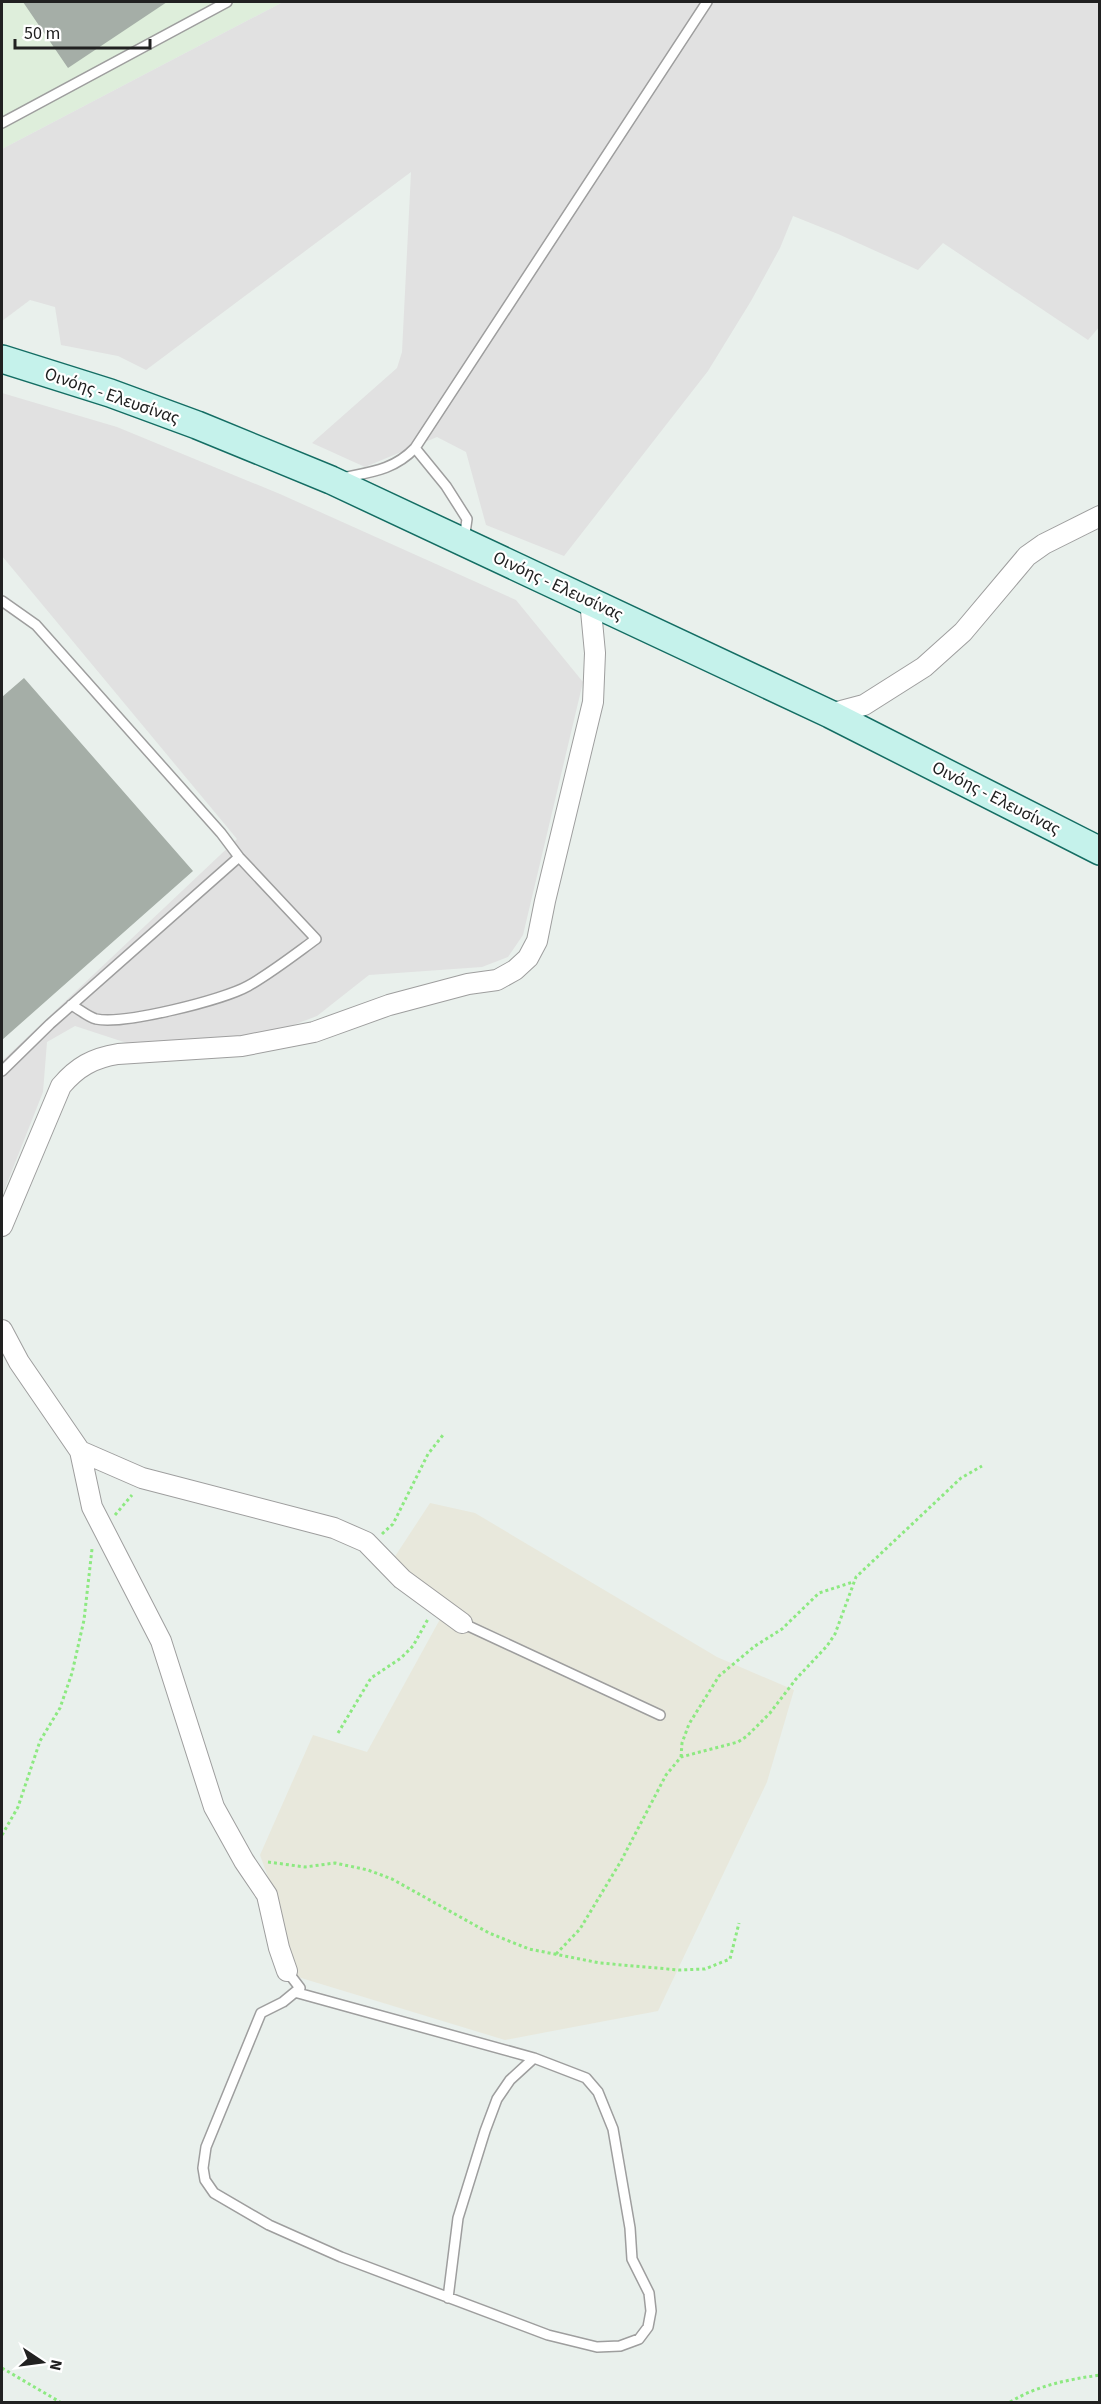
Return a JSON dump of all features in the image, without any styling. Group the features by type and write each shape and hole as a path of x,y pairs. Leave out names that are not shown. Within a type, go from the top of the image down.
{"main road":[{"name":"Οινόης - Ελευσίνας","path":"2,359 142,405 331,480 830,714 1100,850"}],"street":[{"path":"830,714 864,705 924,667 963,632 1027,556 1044,544 1100,516"},
{"path":"2,1226 61,1086 72,1072 87,1063 99,1057 118,1054 242,1046 314,1032 389,1005 468,984 497,980 528,958 537,941 594,702 595,652 590,600"},
{"path":"2,1330 19,1362 80,1451 92,1508 161,1641 214,1807 242,1857 267,1895 279,1948 287,1971"},
{"path":"80,1451 142,1478 334,1528 366,1542 402,1579 462,1623"}],"lane":[{"path":"2,123 227,2"},
{"path":"331,480 382,469 402,461 415,448 707,2"},
{"path":"415,448 446,486 467,519 463,542"},
{"path":"2,601 36,626 239,856 316,939 246,987 216,998 149,1014 116,1019 95,1018 71,1005"},
{"path":"2,1071 71,1005 239,856"},
{"path":"462,1623 660,1715"},
{"path":"287,1971 300,1988"},
{"path":"300,1988 298,1993 534,2058 586,2078 605,2105 613,2129 621,2168 632,2259 649,2293 651,2311 648,2327 639,2339 620,2346 597,2347 548,2335 341,2257 269,2225 214,2193 205,2180 203,2168 206,2147 261,2013 283,2002 300,1988"},
{"path":"448,2298 458,2218 485,2131 497,2099 510,2080 534,2058"}],"path":[{"path":"366,1542 381,1535 393,1524 428,1454 443,1434"},
{"path":"681,1757 682,1743 689,1724 719,1676 782,1629 819,1593 853,1582 961,1478 982,1466"},
{"path":"2,1835 18,1807 40,1741 60,1708 72,1673 84,1620 93,1542 103,1526 127,1503 142,1478"},
{"path":"556,1954 568,1944 584,1922 621,1861 666,1774 681,1757 738,1742 770,1713 835,1634 853,1582"},
{"path":"338,1733 371,1678 401,1658 413,1646 436,1606"},
{"path":"242,1857 305,1867 335,1863 368,1870 392,1880 489,1933 529,1949 642,1968 705,1969 730,1959 739,1923"},
{"path":"2,2368 60,2403"},
{"path":"1010,2403 1040,2387 1100,2375"}],"shaded area":[{"path":"2,2 283,2 2,149"},
{"path":"283,2 1099,2 1100,326 1088,340 943,243 918,270 793,216 780,248 751,301 708,371 564,556 486,525 466,452 437,437 365,467 312,443 397,368 402,352 411,172 146,370 118,356 61,345 55,307 30,300 2,321 2,149"},
{"path":"2,393 117,427 280,494 516,600 583,682 523,935 508,957 482,967 369,975 317,1016 267,1035 133,1045 75,1026 47,1042 43,1092 2,1196 2,1061 237,839 2,556"},
{"path":"430,1503 475,1513 717,1657 794,1690 767,1782 658,2011 505,2040 288,1974 282,1916 260,1855 313,1735 367,1752 450,1601 392,1561"}],"building":[{"path":"23,2 167,2 68,68"},
{"path":"24,678 193,871 2,1040 2,697"}]}
